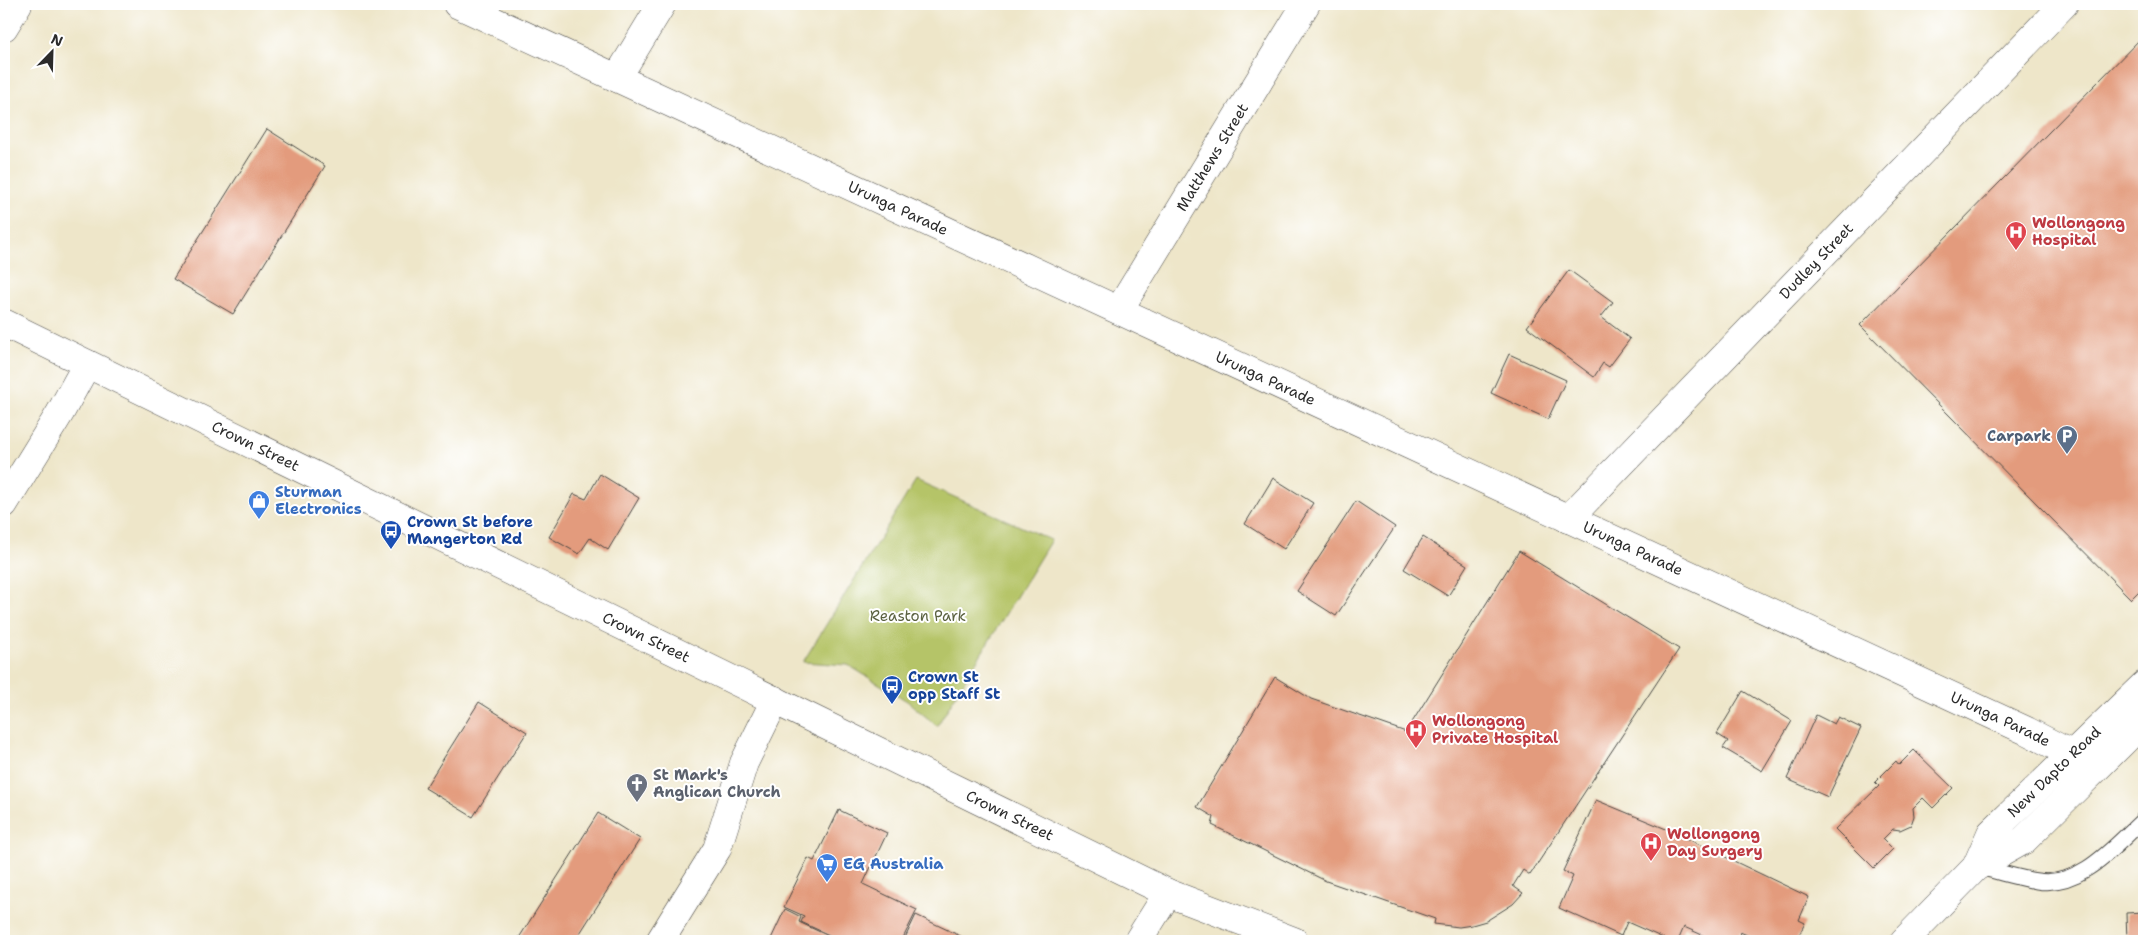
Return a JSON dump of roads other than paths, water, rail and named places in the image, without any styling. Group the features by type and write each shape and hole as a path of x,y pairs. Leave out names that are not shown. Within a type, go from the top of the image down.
{"street":[{"path":"4,27 18,4"},
{"name":"Urunga Parade","path":"457,4 2027,731 2073,755"},
{"path":"617,78 662,4"},
{"name":"Matthews Street","path":"1119,310 1306,4"},
{"name":"Dudley Street","path":"1568,519 2064,4"},
{"name":"Crown Street","path":"4,323 1168,893 1294,941"},
{"path":"4,504 60,413 87,364"},
{"name":"New Dapto Road","path":"1976,867 1991,833 2144,685"},
{"path":"660,941 718,849 744,764 775,700"},
{"name":"New Dapto Road","path":"1904,941 1976,867 2024,840 2144,721"},
{"path":"1138,941 1168,893"}],"lane":[{"path":"1976,867 2038,881 2055,881 2072,877 2097,861 2144,819"}],"place":[{"name":"Wollongong Hospital","path":"2016,251"},
{"name":"Carpark","path":"2067,455"},
{"name":"Sturman Electronics","path":"259,520"},
{"name":"Crown St before Mangerton Rd","path":"391,550"},
{"name":"Crown St opp Staff St","path":"892,705"},
{"name":"Wollongong Private Hospital","path":"1416,749"},
{"name":"St Mark's Anglican Church","path":"637,803"},
{"name":"Wollongong Day Surgery","path":"1651,862"},
{"name":"EG Australia","path":"827,883"}],"park label":[{"name":"Reaston Park","path":"918,616"}]}
